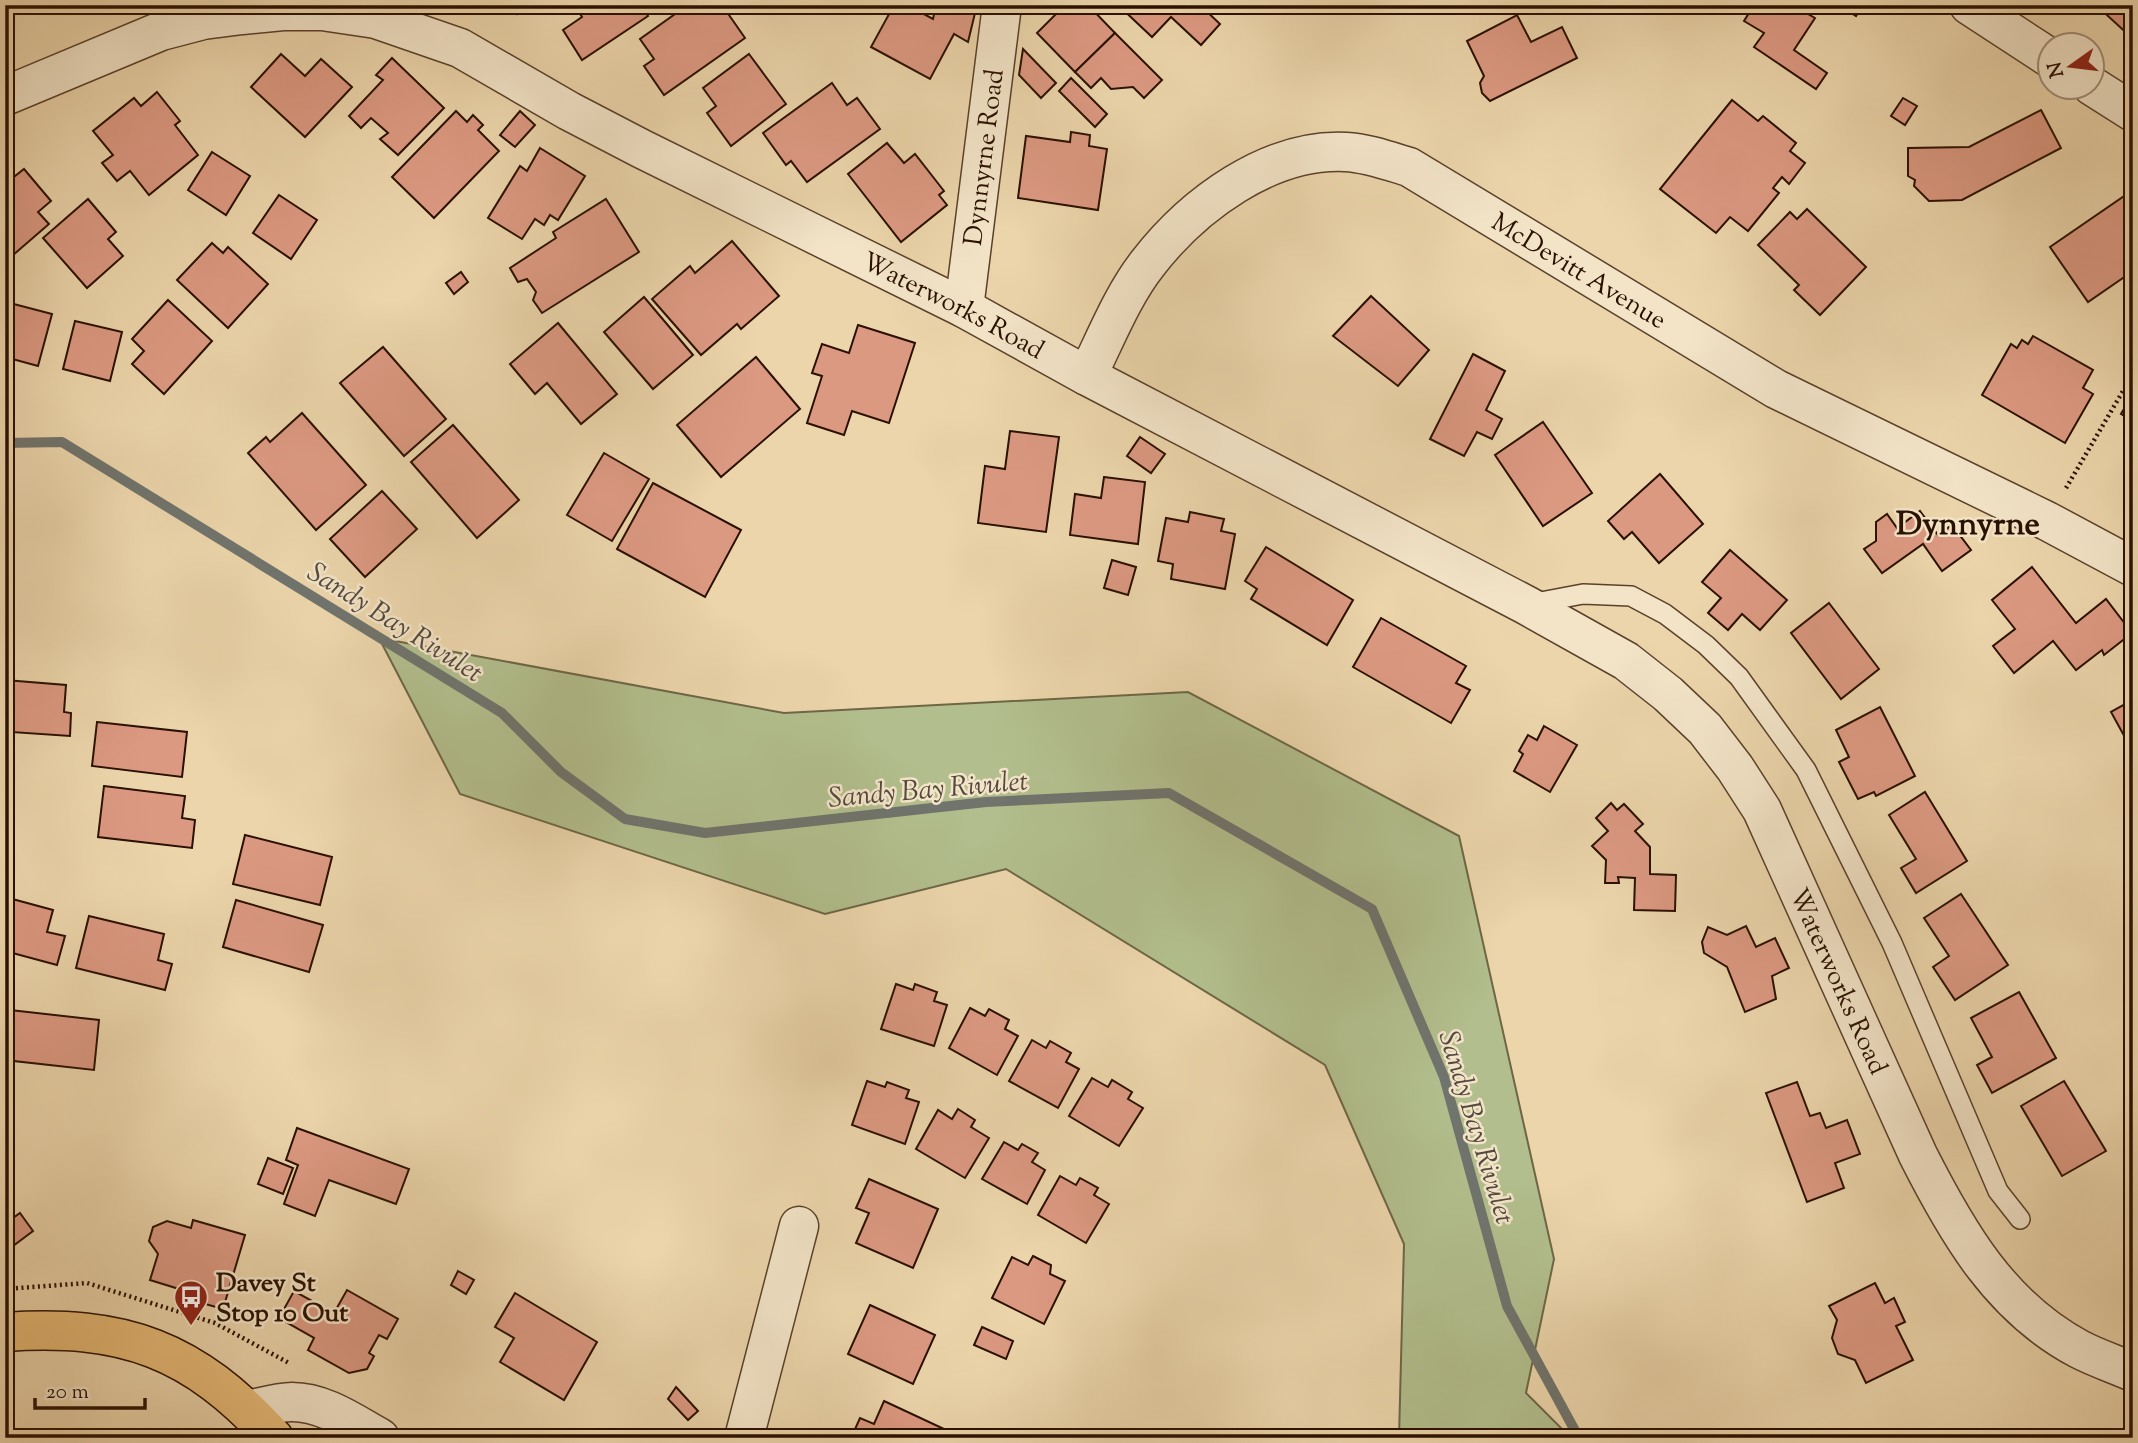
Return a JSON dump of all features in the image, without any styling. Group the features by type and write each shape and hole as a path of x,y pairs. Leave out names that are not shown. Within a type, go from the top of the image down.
{"main road":[{"path":"5,1332 72,1331 114,1336 153,1347 191,1367 248,1410 274,1438"}],"street":[{"name":"Dynnyrne Road","path":"964,308 1002,5"},
{"path":"1969,5 2036,49"},
{"name":"Waterworks Road","path":"5,96 161,31 203,20 283,11 380,12 460,48 569,111 642,149 964,308 1087,376 1526,605 1626,661 1668,694 1705,729 1762,810 1918,1155 1946,1210 1976,1256 1998,1286 2038,1322 2079,1349 2133,1372"},
{"path":"2106,95 2133,112"},
{"name":"McDevitt Avenue","path":"1087,376 1125,299 1147,264 1174,232 1210,202 1244,180 1279,163 1314,154 1347,152 1409,167 1765,382 2047,521 2133,567"},
{"path":"744,1438 799,1226"},
{"path":"248,1410 291,1402 309,1404 340,1415 380,1438"}],"lane":[{"path":"1526,605 1583,594 1631,597 1665,614 1696,637 1740,677 1806,770 1892,943 1998,1191 2020,1219"}],"path":[{"path":"2047,521 2133,374"}],"green space":[{"path":"379,638 784,713 1188,692 1459,836 1554,1259 1526,1393 1571,1438 1399,1438 1404,1244 1325,1065 1006,869 825,914 460,794"}],"building":[{"path":"511,5 530,5 517,14"},
{"path":"575,5 649,7 644,10 648,16 582,60 563,30 582,17"},
{"path":"699,5 722,5 745,38 664,95 644,66 654,59 640,39 685,7 689,13"},
{"path":"894,5 907,5 933,19 936,5 975,13 968,42 954,34 930,79 871,47"},
{"path":"1065,5 1088,5 1115,33 1075,72 1037,33"},
{"path":"1118,5 1200,5 1220,24 1201,45 1171,17 1152,37"},
{"path":"1754,5 1814,5 1808,14 1815,18 1794,50 1827,73 1816,89 1754,47 1764,33 1744,21"},
{"path":"1839,5 1863,5 1856,16"},
{"path":"2096,5 2133,5 2133,39"},
{"path":"1517,15 1531,42 1562,27 1577,58 1490,101 1482,93 1480,83 1484,76 1467,41"},
{"path":"1115,33 1162,80 1144,98 1133,87 1111,89 1101,78 1091,88 1075,72"},
{"path":"1023,49 1056,83 1041,98 1019,75"},
{"path":"281,54 305,76 321,59 352,87 305,137 251,87"},
{"path":"749,54 786,104 731,146 707,113 716,106 703,88"},
{"path":"392,58 444,108 398,155 380,139 388,133 371,118 361,128 349,116 383,80 376,75"},
{"path":"1071,78 1107,114 1095,127 1059,91"},
{"path":"832,83 847,105 857,98 880,129 807,182 791,161 786,165 763,133"},
{"path":"157,92 180,121 175,125 198,155 149,195 130,171 117,181 102,163 113,155 93,131 134,98 141,106"},
{"path":"1903,98 1917,106 1905,125 1891,116"},
{"path":"1732,100 1758,121 1763,116 1796,143 1790,151 1805,163 1789,184 1782,177 1773,188 1779,193 1748,231 1730,217 1716,233 1660,189"},
{"path":"2041,110 2061,148 1962,200 1929,201 1914,186 1915,180 1908,176 1908,148 1969,147"},
{"path":"456,111 467,122 473,115 483,125 478,130 499,151 434,218 392,177"},
{"path":"520,111 535,125 515,147 500,135"},
{"path":"1071,132 1090,135 1089,146 1107,149 1098,210 1018,198 1026,136 1070,142"},
{"path":"887,143 904,163 915,154 944,191 939,195 947,205 901,242 848,174"},
{"path":"540,148 585,176 558,220 550,215 544,225 535,219 522,239 488,218 520,166 527,171"},
{"path":"212,152 250,176 226,215 188,190"},
{"path":"24,169 51,201 38,212 49,224 5,262 5,184"},
{"path":"2133,190 2133,271 2088,302 2050,247"},
{"path":"279,195 317,220 291,259 253,233"},
{"path":"88,199 116,232 108,239 123,256 87,288 43,238"},
{"path":"606,199 639,252 542,313 533,300 536,292 527,279 518,282 510,268 556,238 553,232"},
{"path":"1807,209 1866,267 1820,315 1794,290 1799,285 1758,245 1790,212 1797,219"},
{"path":"732,241 779,296 741,329 737,324 701,355 652,299 690,266 695,273"},
{"path":"212,243 223,253 228,247 268,284 228,328 177,280"},
{"path":"461,272 468,282 454,294 446,283"},
{"path":"1371,296 1429,350 1398,386 1333,336"},
{"path":"644,297 693,355 653,389 604,332"},
{"path":"168,300 212,341 164,394 132,364 144,351 132,339"},
{"path":"6,302 52,314 38,366 5,357"},
{"path":"75,321 122,332 110,381 63,369"},
{"path":"558,323 617,394 581,424 547,383 535,394 510,364"},
{"path":"858,325 915,343 889,423 852,411 844,435 807,423 822,376 812,373 822,344 849,353"},
{"path":"2033,336 2093,370 2083,388 2093,394 2065,443 1982,395 2011,344 2017,348 2022,340 2028,344"},
{"path":"383,347 446,419 404,456 340,383"},
{"path":"1473,354 1505,371 1486,410 1502,419 1492,439 1477,432 1464,456 1430,439"},
{"path":"756,357 800,409 721,477 677,425"},
{"path":"2133,394 2133,421 2121,414"},
{"path":"302,413 366,485 316,530 248,453 266,437 270,442"},
{"path":"1543,422 1592,493 1543,526 1495,455"},
{"path":"453,425 519,500 477,538 411,462"},
{"path":"1010,431 1059,437 1046,532 978,523 985,466 1005,469"},
{"path":"1140,437 1165,454 1151,473 1127,456"},
{"path":"604,453 649,479 612,541 567,515"},
{"path":"1660,474 1703,524 1659,563 1632,532 1624,539 1608,521"},
{"path":"1104,477 1145,482 1138,544 1070,535 1075,494 1101,498"},
{"path":"653,483 741,530 705,597 617,549"},
{"path":"382,491 417,529 365,577 330,539"},
{"path":"1920,511 1938,535 1952,525 1971,550 1942,571 1923,544 1882,573 1864,549 1876,541 1876,522 1887,514 1897,528"},
{"path":"1190,512 1224,519 1221,531 1235,534 1225,589 1171,579 1173,564 1158,561 1166,518 1188,522"},
{"path":"1266,547 1353,600 1327,645 1251,599 1257,589 1245,581"},
{"path":"1730,550 1787,600 1760,630 1742,614 1728,630 1708,613 1721,598 1702,582"},
{"path":"1112,560 1136,567 1128,595 1104,588"},
{"path":"2032,567 2076,623 2106,599 2132,633 2104,655 2102,650 2076,670 2053,641 2014,673 1993,646 2015,629 1992,600"},
{"path":"1829,603 1879,669 1841,699 1791,633"},
{"path":"1381,618 1466,666 1456,683 1470,690 1451,723 1353,667"},
{"path":"5,680 66,685 64,712 71,713 70,736 12,732 11,749 5,749"},
{"path":"2129,702 2133,710 2133,752 2111,712"},
{"path":"1880,707 1915,776 1876,796 1874,792 1858,799 1839,762 1849,757 1836,730"},
{"path":"97,722 187,732 182,777 92,766"},
{"path":"1544,726 1577,745 1550,792 1514,771 1523,754 1519,751 1528,735 1537,740"},
{"path":"104,786 185,796 182,818 195,820 192,848 98,837"},
{"path":"1925,792 1967,861 1916,893 1901,868 1916,859 1889,815"},
{"path":"1611,803 1617,810 1624,804 1643,824 1635,831 1650,847 1650,874 1676,875 1675,911 1634,910 1635,878 1618,877 1619,883 1605,883 1606,860 1592,846 1608,831 1596,818"},
{"path":"245,835 332,857 320,905 233,884"},
{"path":"1961,894 2008,965 1955,1000 1933,967 1949,956 1924,918"},
{"path":"5,897 53,910 47,932 65,936 57,965 5,951"},
{"path":"236,900 323,925 309,972 223,947"},
{"path":"89,916 164,934 158,960 172,964 165,990 76,968"},
{"path":"1746,926 1756,947 1775,938 1789,968 1772,976 1776,999 1745,1012 1727,967 1704,953 1702,942 1708,927 1727,935"},
{"path":"896,984 913,990 915,984 937,992 934,1001 947,1005 934,1046 881,1029"},
{"path":"2019,992 2056,1058 1992,1093 1977,1065 1992,1057 1971,1018"},
{"path":"970,1008 985,1016 989,1009 1009,1020 1005,1029 1018,1036 997,1075 949,1048"},
{"path":"10,1010 99,1020 94,1070 5,1060"},
{"path":"1032,1040 1046,1048 1050,1041 1071,1053 1066,1062 1079,1069 1058,1108 1009,1081"},
{"path":"1092,1078 1108,1087 1112,1080 1132,1092 1128,1099 1143,1108 1119,1146 1069,1116"},
{"path":"867,1081 885,1087 887,1082 909,1090 906,1098 919,1102 905,1144 852,1125"},
{"path":"2064,1081 2106,1151 2062,1176 2021,1106"},
{"path":"1797,1082 1810,1116 1820,1113 1826,1128 1847,1120 1860,1154 1835,1163 1844,1188 1807,1202 1766,1093"},
{"path":"958,1109 975,1120 971,1127 989,1138 965,1178 916,1149 938,1110 952,1119"},
{"path":"297,1128 409,1169 396,1204 329,1180 315,1216 284,1204 298,1165 286,1160"},
{"path":"1004,1142 1018,1150 1022,1144 1038,1153 1032,1162 1045,1170 1027,1204 982,1179"},
{"path":"268,1158 293,1168 283,1194 258,1184"},
{"path":"1060,1176 1076,1185 1080,1178 1098,1188 1094,1195 1109,1204 1086,1243 1038,1215"},
{"path":"869,1179 938,1209 913,1268 856,1243 869,1213 856,1208"},
{"path":"20,1213 33,1231 5,1252 5,1222"},
{"path":"193,1220 245,1235 223,1309 177,1296 179,1289 150,1280 158,1254 149,1241 153,1227 167,1221 191,1228"},
{"path":"1033,1256 1051,1265 1050,1274 1065,1281 1044,1324 992,1298 1012,1257 1028,1265"},
{"path":"458,1271 474,1280 466,1294 451,1285"},
{"path":"1875,1283 1885,1303 1894,1298 1905,1322 1896,1326 1913,1360 1866,1383 1855,1360 1838,1354 1832,1338 1837,1320 1829,1306"},
{"path":"347,1290 398,1319 387,1339 379,1335 369,1353 374,1356 367,1369 349,1373 308,1350 314,1338 279,1318 294,1291 334,1313"},
{"path":"515,1293 597,1342 564,1400 500,1362 514,1338 495,1327"},
{"path":"870,1305 935,1335 913,1384 848,1354"},
{"path":"982,1327 1013,1341 1006,1359 974,1345"},
{"path":"676,1387 698,1411 688,1420 668,1399"},
{"path":"884,1401 957,1435 956,1438 851,1438 860,1418 874,1424"}],"waterway":[{"name":"Sandy Bay Rivulet","path":"5,443 62,442 502,713 561,772 625,819 705,833 986,802 1169,793 1372,909 1444,1077 1507,1306 1579,1438"}],"place":[{"name":"Davey St Stop 10 Out","path":"191,1327"}],"district":[{"name":"Dynnyrne","path":"1968,522"}]}
